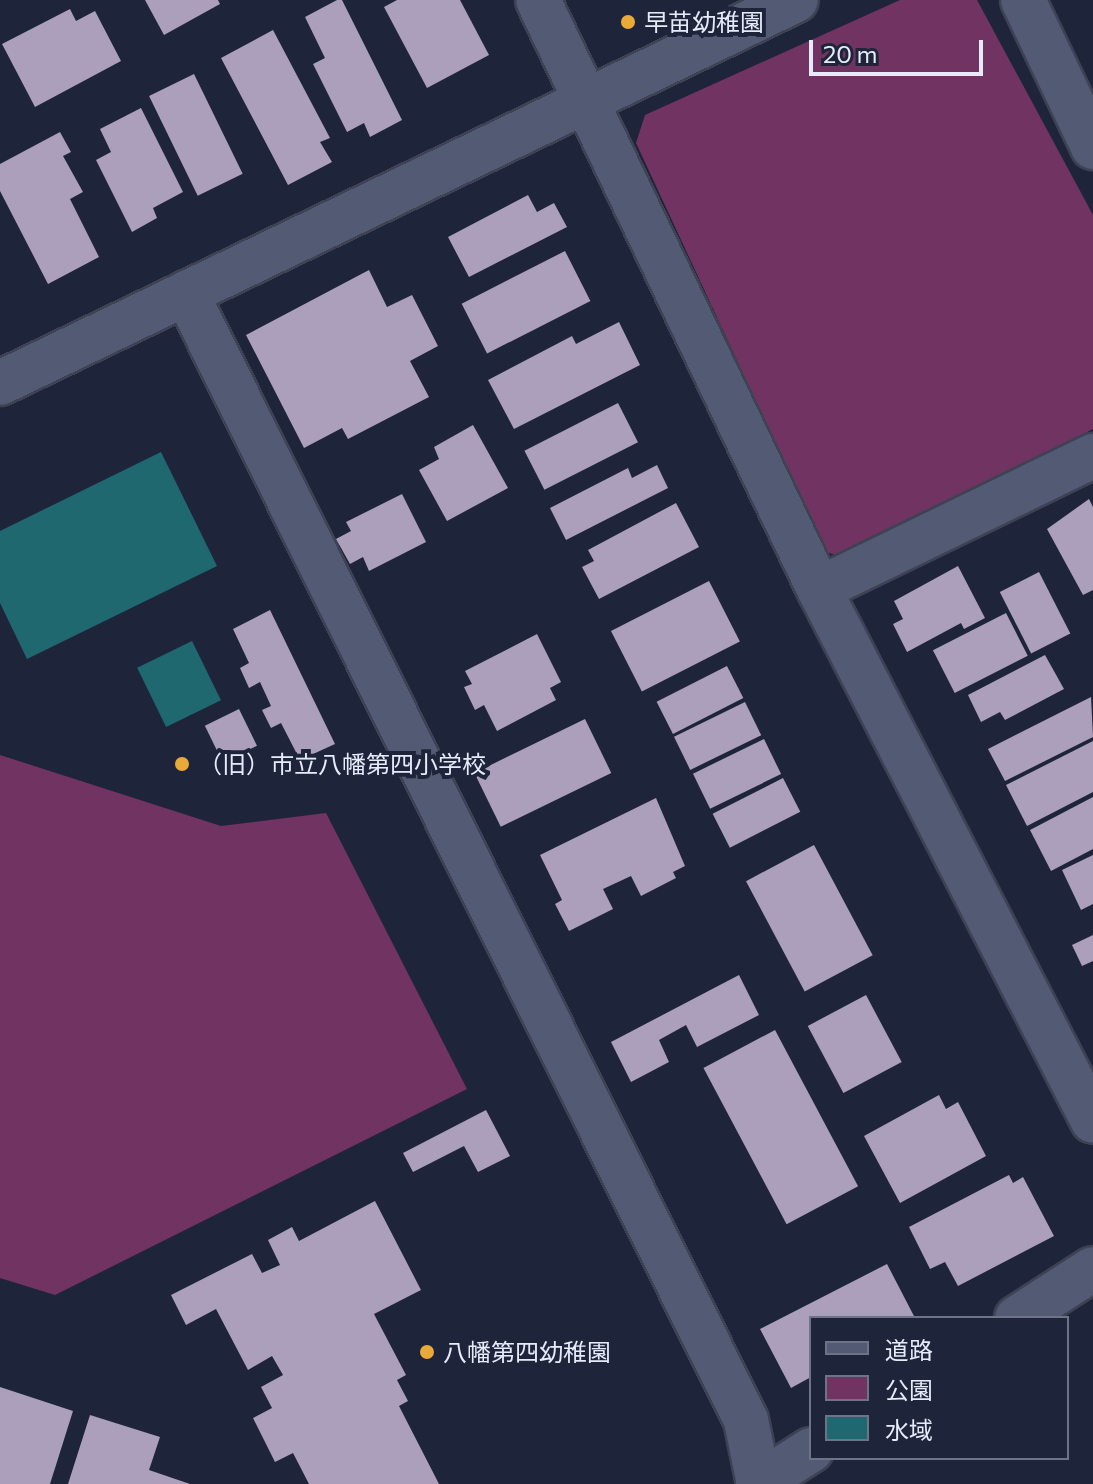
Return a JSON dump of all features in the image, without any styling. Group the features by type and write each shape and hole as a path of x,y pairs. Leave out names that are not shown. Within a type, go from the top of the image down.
{"street":[{"path":"538,0 819,589 1093,1121"},
{"path":"0,383 796,0"},
{"path":"1023,0 1093,147"},
{"path":"186,293 746,1420 759,1484 809,1451"},
{"path":"819,589 1093,456"},
{"path":"1020,1316 1093,1269"}],"green space":[{"path":"900,0 977,0 1093,215 1093,429 845,558 826,552 636,143 645,115"},
{"path":"0,755 221,826 326,813 467,1089 55,1295 0,1278"}],"water":[{"path":"161,452 217,566 27,659 0,603 0,531"},
{"path":"192,641 221,700 166,727 137,668"}],"building":[{"path":"145,0 218,0 220,4 164,35"},
{"path":"342,0 402,120 370,137 364,123 347,132 313,64 325,58 305,17"},
{"path":"397,0 460,0 489,55 427,88 384,7"},
{"path":"70,9 76,21 95,11 121,61 35,107 2,44"},
{"path":"273,30 330,138 320,142 332,162 288,185 221,58"},
{"path":"194,74 243,174 198,196 149,96"},
{"path":"141,108 183,192 153,208 157,218 132,232 96,160 111,152 100,129"},
{"path":"60,132 71,152 63,156 83,192 70,199 99,257 48,284 0,191 0,164"},
{"path":"528,195 537,212 554,203 567,227 469,277 448,237"},
{"path":"565,251 590,301 487,354 462,304"},
{"path":"369,270 387,307 412,295 438,346 410,361 429,397 348,439 342,428 304,448 246,335"},
{"path":"619,322 640,365 514,429 488,380 572,336 576,344"},
{"path":"618,403 638,442 544,490 524,451"},
{"path":"473,425 508,488 447,521 419,470 439,459 434,447"},
{"path":"657,465 668,488 566,540 550,508 628,468 632,478"},
{"path":"402,494 426,542 369,571 363,557 350,564 336,539 351,531 346,522"},
{"path":"1089,499 1093,507 1093,590 1083,595 1047,529"},
{"path":"676,503 699,547 599,599 582,567 594,561 588,550"},
{"path":"958,566 985,618 964,629 961,623 907,652 893,624 903,619 894,601"},
{"path":"1039,572 1070,633 1031,653 1000,592"},
{"path":"709,581 740,642 642,692 611,631"},
{"path":"270,610 335,744 300,760 281,723 271,728 262,710 271,706 260,682 249,688 240,668 249,663 233,629"},
{"path":"1006,613 1028,656 955,693 933,650"},
{"path":"537,634 561,682 550,688 556,700 497,731 484,705 475,710 464,687 472,684 465,671"},
{"path":"1045,655 1064,689 1005,720 1000,712 981,722 968,695"},
{"path":"727,666 743,698 673,734 657,702"},
{"path":"1091,697 1093,737 1005,781 988,749"},
{"path":"745,702 761,735 690,770 674,737"},
{"path":"239,709 257,746 223,763 205,726"},
{"path":"585,719 611,773 501,827 474,773"},
{"path":"764,739 781,774 710,809 693,774"},
{"path":"1093,741 1093,792 1027,826 1006,785"},
{"path":"783,778 800,812 730,848 713,814"},
{"path":"1093,797 1093,849 1051,871 1030,830"},
{"path":"656,798 685,866 673,872 676,878 641,896 631,876 603,889 613,909 569,931 555,904 562,900 540,855"},
{"path":"814,845 873,955 805,992 746,881"},
{"path":"1093,855 1093,904 1081,910 1062,870"},
{"path":"1093,935 1093,961 1082,966 1072,945"},
{"path":"739,975 759,1015 697,1047 686,1025 659,1040 669,1062 631,1082 611,1042"},
{"path":"866,995 902,1062 843,1093 808,1026"},
{"path":"775,1030 858,1186 787,1224 703,1068"},
{"path":"939,1095 946,1109 958,1102 986,1156 900,1203 864,1136"},
{"path":"486,1110 510,1156 478,1172 464,1146 413,1172 403,1153"},
{"path":"1009,1175 1013,1183 1023,1177 1054,1236 958,1286 945,1262 930,1269 909,1227"},
{"path":"375,1201 421,1290 374,1314 406,1375 397,1380 408,1401 399,1406 439,1484 309,1484 293,1453 275,1462 253,1418 272,1408 261,1387 283,1375 272,1356 248,1370 216,1309 186,1325 171,1295 252,1254 262,1273 280,1265 268,1240 292,1227 299,1241"},
{"path":"887,1264 914,1316 809,1316 809,1378 791,1388 760,1329"},
{"path":"0,1387 73,1411 50,1484 0,1484"},
{"path":"90,1415 160,1437 149,1470 190,1484 68,1484"}],"place":[{"name":"早苗幼稚園","path":"628,22"},
{"name":"（旧）市立八幡第四小学校","path":"182,764"},
{"name":"八幡第四幼稚園","path":"427,1352"}]}
